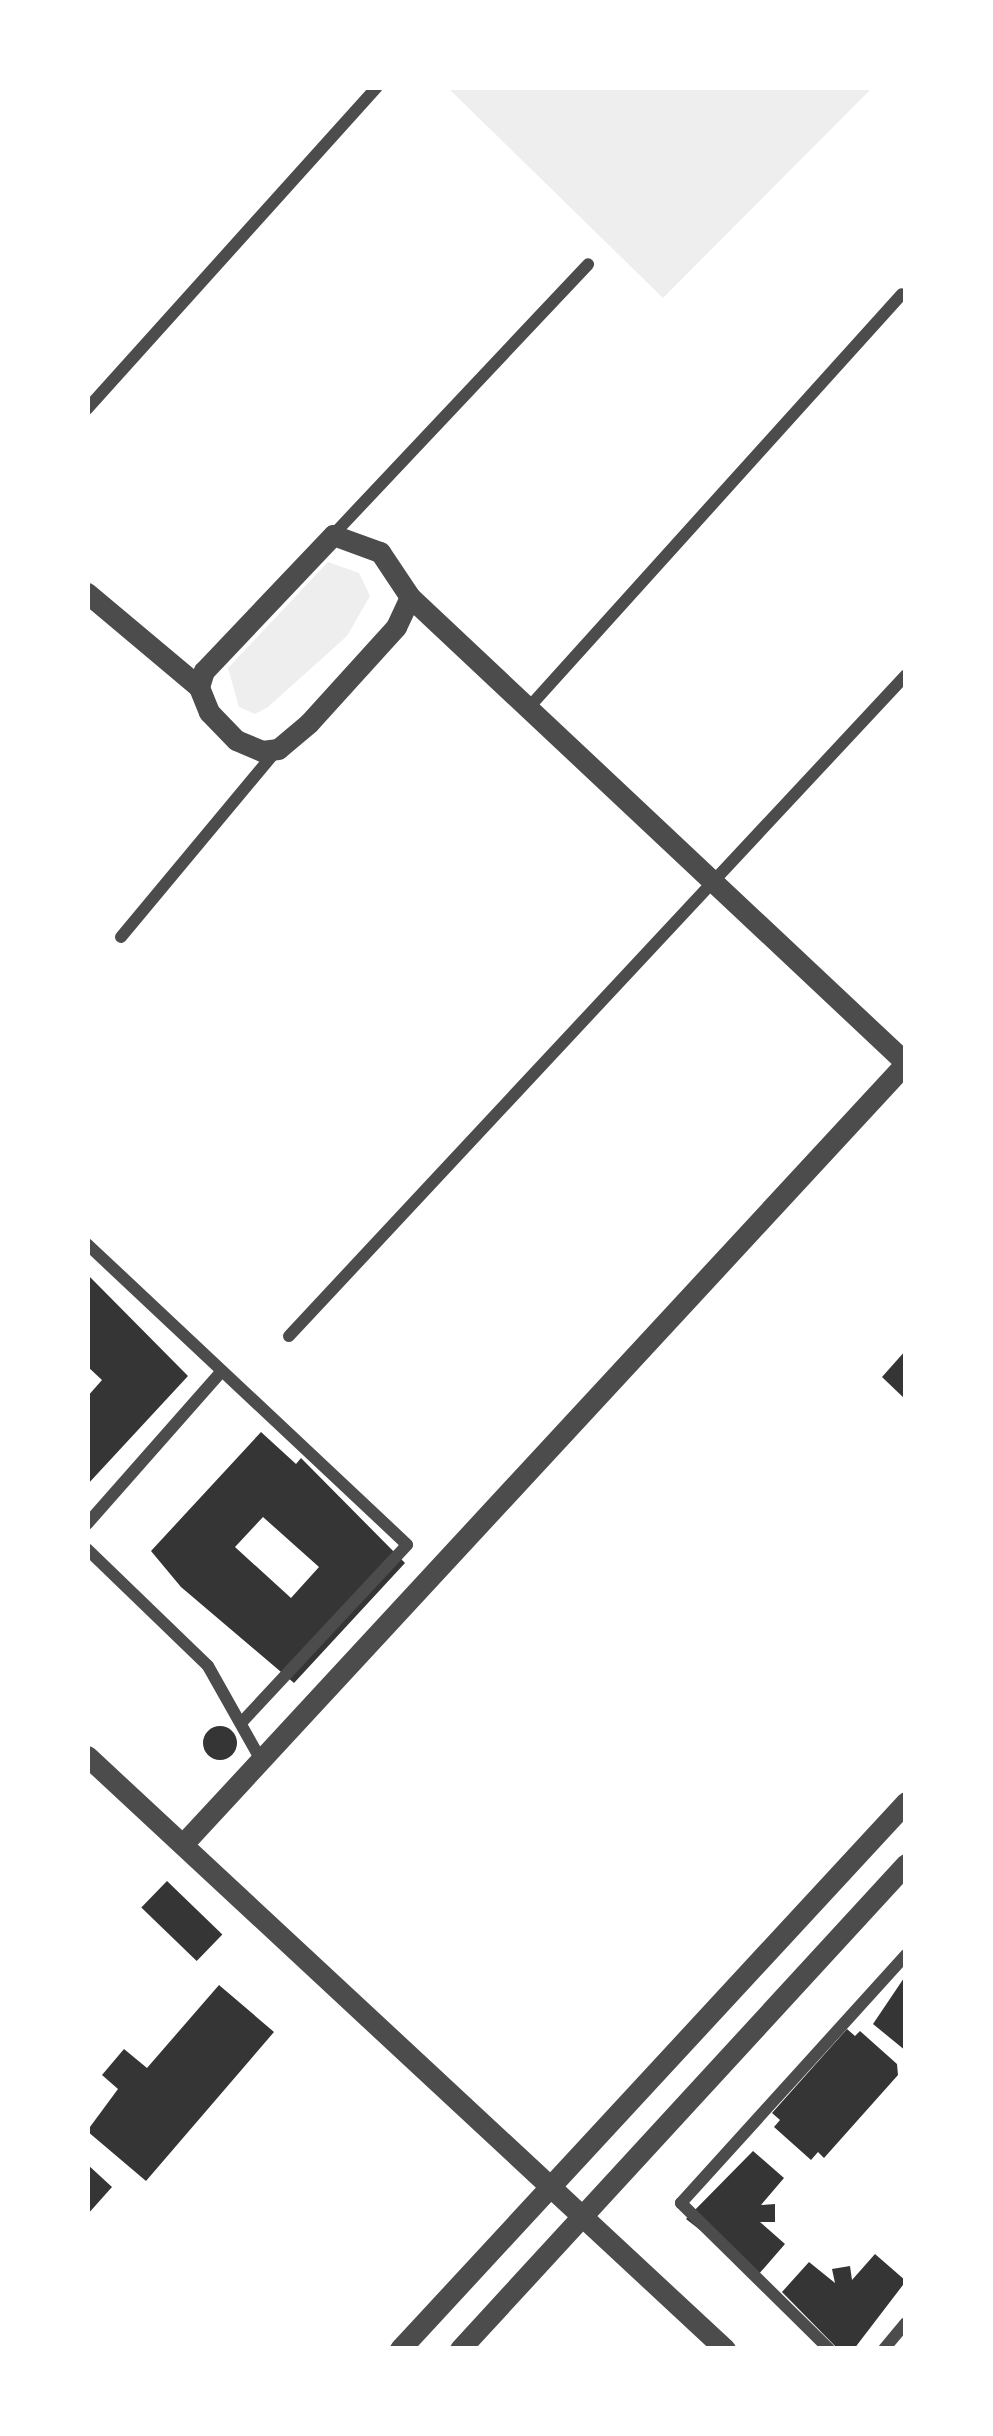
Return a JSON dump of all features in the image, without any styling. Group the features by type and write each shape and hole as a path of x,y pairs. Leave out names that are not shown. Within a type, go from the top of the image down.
{"street":[{"path":"87,409 377,87"},
{"path":"199,687 218,650 588,264"},
{"path":"532,704 902,294"},
{"path":"183,1844 906,1063 714,886 532,704 410,597 404,578 380,552 333,535"},
{"path":"87,593 199,687 236,740 278,749"},
{"path":"121,937 278,749 396,627 410,597"},
{"path":"289,1336 714,886 906,675"},
{"path":"87,1244 407,1545 243,1721"},
{"path":"87,1524 222,1371"},
{"path":"87,1549 208,1666 262,1761"},
{"path":"87,1756 547,2190 725,2349"},
{"path":"400,2349 906,1802"},
{"path":"460,2349 906,1864"},
{"path":"829,2349 681,2203 906,1955"},
{"path":"884,2349 906,2323"}],"shaded area":[{"path":"447,87 873,87 663,298"},
{"path":"328,562 359,573 370,596 347,636 268,707 255,714 239,707 228,668"}],"building":[{"path":"87,1274 188,1376 87,1485 87,1397 102,1380 87,1366"},
{"path":"906,1350 906,1400 882,1377"},
{"path":"261,1432 296,1464 301,1458 405,1563 294,1683 181,1587 151,1551","holes":["263,1517 319,1567 291,1598 235,1547"]},
{"path":"220,1726 232,1731 237,1743 232,1755 220,1760 208,1755 203,1743 208,1731"},
{"path":"167,1881 222,1934 197,1961 141,1908"},
{"path":"906,1975 906,2051 873,2024"},
{"path":"219,1985 274,2032 146,2181 87,2131 118,2089 102,2075 124,2049 147,2068"},
{"path":"847,2029 855,2036 860,2031 897,2064 898,2075 824,2158 818,2152 811,2160 774,2127 780,2120 772,2113"},
{"path":"753,2151 784,2178 761,2205 775,2204 775,2222 760,2222 785,2244 758,2275 686,2219"},
{"path":"87,2164 112,2187 87,2215"},
{"path":"875,2254 906,2281 854,2349 838,2349 782,2292 809,2262 835,2283 832,2269 850,2266 852,2280"}]}
